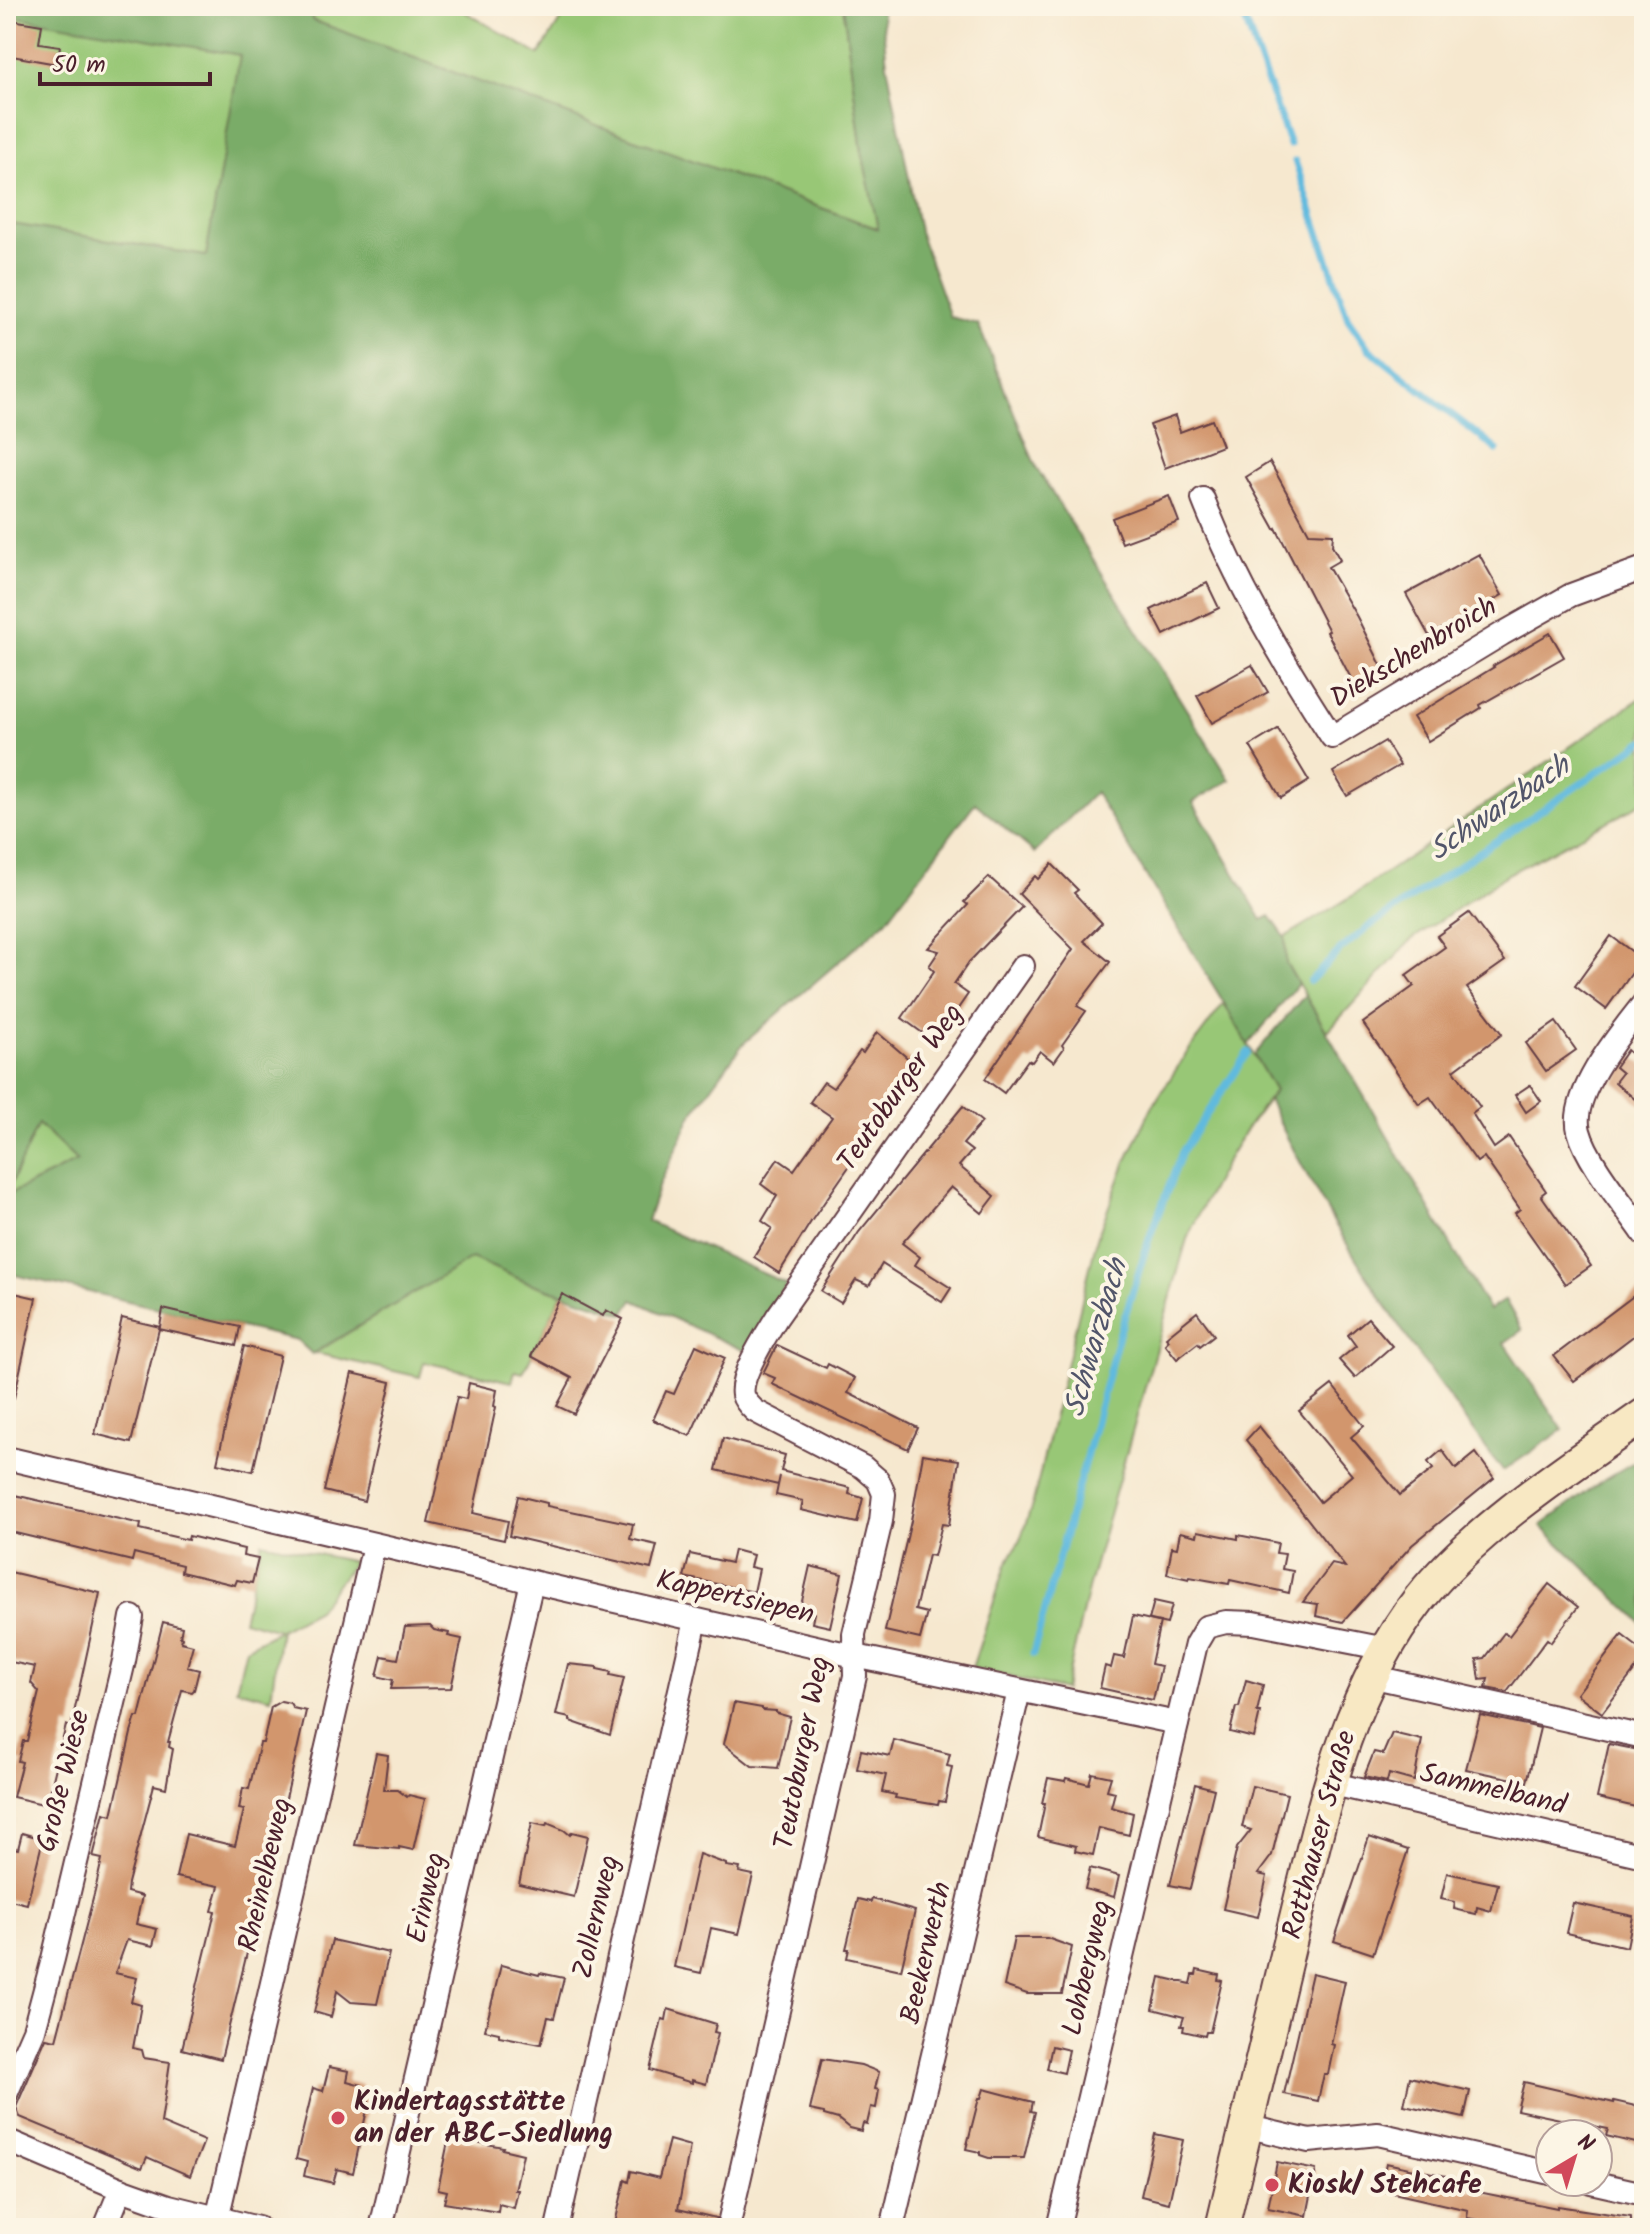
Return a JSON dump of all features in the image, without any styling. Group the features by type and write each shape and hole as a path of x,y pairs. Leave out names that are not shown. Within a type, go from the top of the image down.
{"main road":[{"name":"Rotthauser Straße","path":"1222,2228 1329,1783 1355,1712 1378,1662 1421,1598 1465,1549 1537,1492 1644,1415"}],"street":[{"name":"Diekschenbroich","path":"1203,499 1258,616 1332,737 1571,595 1644,568"},
{"name":"Teutoburger Weg","path":"728,2228 855,1676 854,1634 881,1521 884,1494 878,1480 863,1467 755,1411 743,1395 743,1386 750,1365 777,1317 1023,966"},
{"path":"1641,1014 1587,1083 1577,1128 1587,1152 1644,1234"},
{"name":"Kappertsiepen","path":"6,1458 855,1656 1177,1723"},
{"name":"Rheinelbeweg","path":"217,2219 374,1545"},
{"name":"Erinweg","path":"381,2228 532,1582"},
{"name":"Große Wiese","path":"6,2094 34,2030 53,1959 132,1617"},
{"name":"Zollernweg","path":"557,2228 696,1620"},
{"path":"1177,1723 1196,1644 1206,1627 1226,1622 1254,1623 1378,1662 1644,1737"},
{"name":"Beekerwerth","path":"892,2228 1019,1691"},
{"name":"Lohbergweg","path":"1058,2228 1177,1723"},
{"name":"Sammelband","path":"1329,1783 1644,1856"},
{"path":"1245,2126 1309,2141 1378,2134 1534,2169"},
{"path":"6,2140 169,2206 258,2228"},
{"path":"1614,2187 1644,2194"},
{"path":"105,2228 121,2189"}],"green space":[{"path":"6,6 240,55 215,310 6,280"},
{"path":"6,6 312,6 312,20 878,229 862,152 843,6 881,6 887,64 919,231 950,317 978,324 1036,467 1230,780 1193,802 1262,920 1270,916 1285,937 1286,963 1298,984 1248,1045 1095,792 1035,853 975,803 886,921 743,1044 691,1116 658,1188 647,1221 787,1284 745,1351 633,1300 624,1314 524,1281 472,1258 312,1354 297,1340 6,1273 6,1196 77,1161 38,1124 6,1194 6,223 206,256 240,55 6,15"},
{"path":"312,6 455,6 539,55 569,6 843,6 862,152 879,229 311,20"},
{"path":"1644,696 1644,800 1508,874 1411,940 1327,1032 1286,963 1285,937 1352,896"},
{"path":"1305,995 1489,1310 1505,1300 1522,1330 1504,1343 1563,1430 1503,1471 1376,1291 1319,1197 1268,1099 1275,1091 1254,1055"},
{"path":"1224,1003 1275,1091 1226,1162 1187,1239 1088,1589 1065,1690 972,1668 1006,1565 1020,1540 1033,1502 1097,1238 1125,1164 1152,1107"},
{"path":"38,1123 77,1161 6,1196 6,1194"},
{"path":"472,1258 562,1294 523,1373 515,1371 512,1382 424,1362 420,1377 315,1353"},
{"path":"1644,1456 1644,1625 1541,1526 1600,1482"},
{"path":"262,1542 354,1562 317,1610 280,1630 271,1698 236,1689 246,1648 279,1630 243,1620"}],"building":[{"path":"6,19 42,25 39,43 60,46 57,64 6,55"},
{"path":"1175,416 1180,432 1212,420 1222,446 1165,468 1150,425"},
{"path":"1270,462 1309,533 1333,534 1332,546 1340,560 1328,567 1384,671 1355,686 1276,528 1246,477"},
{"path":"1169,496 1179,522 1122,543 1112,518"},
{"path":"1479,554 1502,595 1429,636 1406,594"},
{"path":"1207,583 1219,608 1164,635 1151,610"},
{"path":"1550,633 1564,657 1480,705 1481,708 1428,741 1413,717"},
{"path":"1252,665 1268,692 1212,723 1197,696"},
{"path":"1278,729 1309,781 1281,798 1250,746"},
{"path":"1385,741 1400,765 1347,796 1333,772"},
{"path":"1052,864 1078,890 1074,893 1102,923 1084,941 1110,962 1077,1006 1086,1011 1054,1062 1040,1051 1032,1062 1028,1060 1004,1093 985,1079 1073,949 1019,894 1035,876 1038,879"},
{"path":"989,877 1022,907 969,962 954,984 968,994 935,1042 902,1018 934,971 929,966 939,951 928,948 968,905 964,902"},
{"path":"1469,913 1505,961 1467,988 1502,1034 1454,1070 1480,1107 1472,1113 1494,1148 1509,1137 1546,1191 1541,1195 1591,1266 1565,1284 1515,1213 1520,1209 1484,1157 1477,1162 1430,1097 1419,1104 1363,1023 1414,986 1406,975 1445,947 1437,936"},
{"path":"1611,936 1642,959 1606,1009 1575,986"},
{"path":"1556,1022 1576,1050 1546,1071 1526,1043"},
{"path":"877,1032 918,1067 779,1273 754,1257 772,1228 762,1221 777,1196 761,1184 778,1159 794,1170 832,1117 810,1102 824,1082 833,1088"},
{"path":"1627,1050 1644,1066 1644,1107 1615,1082 1622,1073 1615,1067"},
{"path":"1530,1085 1541,1101 1526,1112 1515,1095"},
{"path":"963,1106 982,1122 963,1144 972,1151 959,1166 995,1196 982,1213 951,1187 902,1243 920,1257 915,1265 951,1288 942,1302 882,1264 869,1286 856,1280 841,1303 821,1291 859,1232"},
{"path":"1644,1288 1644,1328 1574,1381 1554,1356"},
{"path":"6,1291 36,1298 14,1398 6,1397"},
{"path":"562,1294 603,1316 606,1310 623,1319 574,1414 557,1406 572,1378 531,1356"},
{"path":"163,1309 240,1327 236,1346 159,1329 131,1443 95,1434 122,1318 160,1327"},
{"path":"1197,1312 1214,1335 1177,1359 1165,1344 1169,1340 1166,1337"},
{"path":"1368,1318 1392,1346 1355,1378 1339,1360 1356,1346 1348,1335"},
{"path":"696,1345 725,1358 690,1436 653,1420 666,1391 674,1394"},
{"path":"777,1345 855,1378 848,1393 918,1428 908,1449 772,1384 775,1378 763,1373"},
{"path":"244,1346 280,1356 253,1471 217,1463"},
{"path":"352,1373 391,1382 364,1501 324,1491"},
{"path":"469,1383 497,1390 473,1513 508,1521 504,1540 428,1523 457,1397 466,1399"},
{"path":"1332,1385 1364,1426 1351,1437 1400,1495 1433,1469 1428,1462 1442,1450 1456,1469 1476,1453 1494,1478 1412,1545 1343,1622 1316,1616 1318,1604 1303,1602 1332,1564 1345,1567 1246,1440 1259,1426 1320,1502 1352,1475 1299,1411"},
{"path":"723,1438 785,1455 781,1471 850,1488 849,1494 863,1498 857,1523 801,1510 803,1501 776,1495 780,1476 778,1485 716,1470"},
{"path":"923,1454 959,1460 949,1525 942,1524 934,1556 928,1555 915,1610 927,1613 920,1639 885,1631"},
{"path":"6,1493 141,1524 140,1529 244,1549 243,1556 258,1559 252,1583 237,1580 235,1585 181,1572 182,1565 134,1553 132,1561 7,1531 11,1517 6,1516"},
{"path":"518,1496 547,1503 547,1506 633,1524 630,1539 657,1545 651,1569 509,1536"},
{"path":"1198,1531 1278,1543 1276,1553 1285,1554 1282,1569 1293,1571 1289,1593 1230,1580 1229,1584 1167,1574 1172,1547 1177,1548 1180,1532 1197,1536"},
{"path":"734,1550 753,1555 750,1567 759,1569 754,1592 684,1577 690,1554 731,1563"},
{"path":"810,1566 842,1574 830,1627 812,1623 814,1613 800,1610"},
{"path":"6,1571 100,1593 71,1727 66,1725 47,1805 13,1797 22,1762 18,1761 23,1741 27,1741 39,1692 31,1683 35,1667 6,1661 6,1616 11,1594 6,1592"},
{"path":"1549,1584 1578,1607 1551,1642 1547,1639 1507,1692 1486,1688 1488,1679 1480,1680 1477,1659 1485,1658 1504,1633 1509,1636"},
{"path":"1154,1601 1172,1605 1167,1624 1149,1620"},
{"path":"1133,1616 1160,1622 1151,1664 1161,1666 1153,1700 1100,1688 1105,1666 1111,1668 1114,1656 1124,1658"},
{"path":"163,1622 182,1627 181,1642 193,1645 187,1667 199,1670 194,1690 182,1690 168,1742 173,1749 166,1788 154,1785 128,1883 127,1892 142,1896 136,1924 157,1929 153,1946 127,1940 115,1973 137,1978 131,2002 141,2005 133,2048 142,2050 144,2058 170,2062 161,2123 204,2141 190,2176 147,2157 142,2168 20,2117 16,2107 46,2038 56,2040 102,1859 93,1857 104,1813 112,1815 131,1733 136,1717 139,1717"},
{"path":"430,1626 449,1633 448,1636 462,1639 451,1688 391,1689 393,1680 377,1676 382,1656 398,1659 405,1627"},
{"path":"1622,1635 1644,1652 1644,1658 1602,1713 1577,1694"},
{"path":"568,1664 597,1667 611,1672 610,1675 624,1678 610,1735 556,1715"},
{"path":"1246,1680 1263,1685 1254,1738 1230,1732"},
{"path":"281,1701 306,1711 260,1912 257,1912 221,2059 182,2049 219,1886 176,1877 186,1834 235,1846 244,1810 239,1809 243,1788 249,1789 271,1707"},
{"path":"734,1703 776,1711 790,1717 778,1768 752,1766 724,1744"},
{"path":"1480,1715 1540,1728 1527,1782 1466,1769"},
{"path":"1392,1733 1422,1740 1414,1781 1389,1774 1387,1782 1364,1777 1374,1752 1383,1754"},
{"path":"894,1740 950,1754 947,1766 952,1767 945,1802 939,1801 938,1805 895,1798 896,1795 882,1792 886,1775 857,1769 861,1750 890,1756"},
{"path":"1609,1744 1644,1751 1644,1809 1597,1798"},
{"path":"376,1753 388,1755 384,1790 398,1790 407,1797 425,1799 413,1850 355,1845"},
{"path":"1092,1773 1111,1777 1107,1790 1115,1792 1111,1807 1133,1813 1129,1835 1099,1828 1093,1855 1075,1851 1076,1846 1038,1837 1048,1778 1065,1781 1066,1778 1089,1784"},
{"path":"1195,1784 1214,1789 1190,1889 1170,1885"},
{"path":"1252,1786 1287,1794 1272,1855 1258,1874 1267,1876 1258,1917 1223,1909 1237,1848 1251,1830 1242,1827"},
{"path":"532,1823 546,1826 547,1823 570,1835 572,1832 588,1836 574,1897 519,1884"},
{"path":"22,1833 43,1839 27,1904 6,1899 6,1846 18,1849"},
{"path":"1369,1837 1408,1850 1373,1954 1334,1941"},
{"path":"699,1854 753,1875 739,1934 711,1928 701,1973 674,1967"},
{"path":"1090,1868 1119,1876 1114,1897 1085,1889"},
{"path":"1447,1873 1498,1884 1491,1911 1477,1907 1476,1914 1454,1909 1455,1902 1441,1899"},
{"path":"858,1899 871,1902 872,1899 915,1911 901,1970 847,1958 849,1949 846,1949"},
{"path":"1573,1903 1633,1916 1627,1947 1566,1933"},
{"path":"1014,1938 1047,1938 1072,1947 1062,1994 1027,1994 1004,1986"},
{"path":"332,1940 389,1953 377,2004 351,2002 337,1991 331,2017 314,2012"},
{"path":"501,1965 564,1978 554,2018 548,2017 541,2044 499,2036 499,2033 485,2030"},
{"path":"1197,1970 1219,1975 1218,1980 1222,1981 1210,2032 1206,2032 1205,2036 1183,2031 1184,2017 1153,2009 1160,1977 1191,1984"},
{"path":"1312,1973 1345,1981 1331,2044 1334,2045 1328,2074 1324,2074 1318,2101 1284,2094"},
{"path":"668,2009 716,2024 714,2032 718,2033 706,2084 692,2080 692,2083 650,2070 662,2019 666,2020"},
{"path":"1052,2046 1069,2050 1064,2073 1047,2069"},
{"path":"822,2059 861,2065 879,2072 875,2089 879,2090 876,2108 871,2107 867,2124 863,2123 861,2131 849,2128 824,2113 810,2110"},
{"path":"329,2067 349,2071 347,2081 362,2085 358,2099 369,2101 353,2173 337,2169 333,2183 304,2176 307,2162 296,2159 313,2088 323,2091"},
{"path":"1410,2077 1470,2091 1464,2118 1404,2105"},
{"path":"1524,2082 1644,2108 1644,2145 1614,2138 1614,2118 1555,2118 1517,2110"},
{"path":"984,2089 1033,2102 1031,2111 1035,2112 1024,2158 989,2158 966,2149"},
{"path":"1155,2134 1183,2140 1169,2203 1141,2196"},
{"path":"449,2137 523,2154 514,2208 499,2204 498,2212 444,2203 447,2191 438,2189"},
{"path":"669,2140 690,2146 678,2209 716,2218 714,2228 614,2228 625,2180 629,2182 631,2171 659,2178"},
{"path":"1277,2162 1316,2170 1307,2216 1268,2208"},
{"path":"1386,2163 1446,2176 1444,2185 1557,2208 1631,2217 1631,2228 1523,2228 1467,2218 1468,2210 1380,2190"}],"waterway":[{"path":"1240,6 1290,145"},
{"path":"1295,161 1348,319 1369,349 1497,450"},
{"name":"Schwarzbach","path":"1310,981 1340,950 1370,926 1644,741"},
{"name":"Schwarzbach","path":"1033,1654 1118,1338 1150,1236 1182,1152 1248,1052"}],"place":[{"name":"Kindertagsstätte an der ABC-Siedlung","path":"338,2118"},
{"name":"Kiosk/ Stehcafe","path":"1272,2185"}]}
